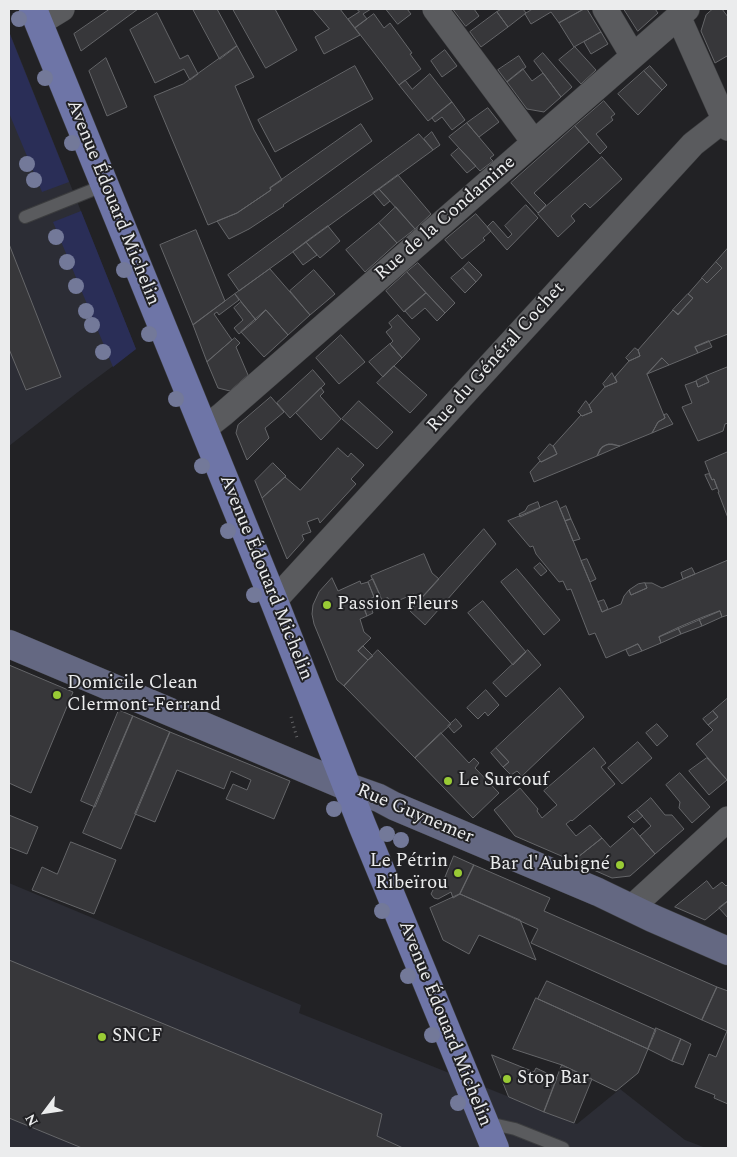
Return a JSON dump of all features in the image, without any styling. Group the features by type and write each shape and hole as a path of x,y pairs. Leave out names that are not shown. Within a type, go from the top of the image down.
{"main road":[{"name":"Avenue Édouard Michelin","path":"36,16 274,601 366,834 495,1148"},
{"name":"Rue Guynemer","path":"9,644 348,787 379,798 598,892 728,951"}],"street":[{"path":"36,16 62,9"},
{"path":"435,9 534,142"},
{"path":"606,9 633,56"},
{"path":"683,12 726,124"},
{"name":"Rue de la Condamine","path":"204,429 683,12"},
{"name":"Rue du Général Cochet","path":"274,601 693,144 726,124"},
{"path":"631,908 728,819"}],"lane":[{"path":"25,217 105,185"},
{"path":"484,1122 515,1129 563,1148"}],"shaded area":[{"path":"9,31 136,349 9,446"},
{"path":"9,32 69,182 42,192 9,113"},
{"path":"81,211 136,349 113,367 53,222"},
{"path":"9,883 301,1005 299,1013 577,1124 620,1089 685,1140 706,1148 9,1148"}],"building":[{"path":"110,9 138,9 81,51 74,34"},
{"path":"193,9 217,9 237,46 220,59"},
{"path":"233,9 275,9 297,50 266,68"},
{"path":"313,9 340,9 360,35 324,54 315,37 329,29"},
{"path":"357,9 371,9 363,14 367,19 355,28 348,19 359,12"},
{"path":"386,9 407,9 411,14 398,24"},
{"path":"453,9 474,9 479,16 466,26"},
{"path":"502,9 523,9 526,13 508,27 497,12"},
{"path":"533,9 584,9 559,23 551,12 531,24 525,14"},
{"path":"587,9 601,32 574,47 559,23"},
{"path":"624,9 655,9 658,13 638,31"},
{"path":"713,9 722,9 728,17 728,58 727,56 715,63 701,31 706,15"},
{"path":"497,12 508,27 481,47 470,32"},
{"path":"157,13 180,59 188,55 198,74 190,80 184,69 155,83 130,30"},
{"path":"374,14 384,28 390,23 421,69 399,85 355,28"},
{"path":"601,32 608,44 591,54 584,42"},
{"path":"237,46 254,77 235,86 254,130 282,180 270,188 271,190 237,213 208,225 154,96 183,84"},
{"path":"575,47 596,70 581,84 559,60"},
{"path":"445,50 457,66 442,77 431,61"},
{"path":"543,53 572,87 561,97 534,61"},
{"path":"519,56 526,67 507,82 498,70"},
{"path":"106,58 127,107 107,116 89,71"},
{"path":"355,66 373,99 275,152 258,120"},
{"path":"650,66 667,85 662,90 644,71"},
{"path":"523,69 532,81 543,73 561,97 544,112 527,109 507,82"},
{"path":"644,71 662,90 638,115 618,94"},
{"path":"430,74 452,102 428,121 399,85 405,80 412,89"},
{"path":"604,101 615,114 611,117 613,120 596,134 607,147 600,154 575,126"},
{"path":"452,102 465,120 452,130 442,117 435,122 432,118"},
{"path":"488,108 499,122 479,137 467,123"},
{"path":"467,123 494,155 490,158 493,161 480,171 449,137"},
{"path":"361,124 372,141 284,206 249,229 229,239 217,221 237,213"},
{"path":"575,126 589,142 534,193 546,205 538,213 511,183"},
{"path":"432,132 440,145 433,150 424,139"},
{"path":"419,134 433,150 239,291 228,275"},
{"path":"459,148 476,166 467,173 451,155"},
{"path":"602,157 622,179 590,208 585,203 571,216 575,221 558,237 538,214"},
{"path":"398,175 431,214 415,229 379,189"},
{"path":"379,189 390,201 384,206 373,193"},
{"path":"526,205 538,218 507,250 487,227 493,221 508,238 512,234 505,226"},
{"path":"396,207 415,229 397,243 379,223"},
{"path":"476,214 491,231 483,238 485,240 462,259 445,240"},
{"path":"379,223 397,243 365,272 346,250"},
{"path":"328,226 340,241 320,258 306,242"},
{"path":"196,230 225,301 193,325 160,245"},
{"path":"306,242 317,255 303,265 293,252"},
{"path":"9,244 61,377 26,390 9,349"},
{"path":"728,248 728,334 695,347 698,353 669,365 662,358 647,374 665,418 658,422 652,433 620,446 606,445 600,449 597,456 534,482 530,472 540,461 557,454 553,446 581,415 592,412 589,405 605,387 617,382 615,377 629,361 640,356 638,350 673,310 678,315 693,298 688,294 702,278 707,283 722,268 716,262"},
{"path":"469,262 482,275 476,282 463,268"},
{"path":"716,262 722,268 707,283 702,278"},
{"path":"418,263 455,303 445,313 407,272"},
{"path":"463,268 476,282 465,293 451,278"},
{"path":"270,269 310,315 288,335 266,310 256,320 235,294"},
{"path":"314,270 335,294 310,315 290,291"},
{"path":"407,272 426,293 404,312 386,291"},
{"path":"426,293 445,313 437,321 425,308 412,319 405,311"},
{"path":"235,294 239,300 219,315 217,312 214,314 232,340 207,362 193,325"},
{"path":"688,294 693,298 678,314 673,310"},
{"path":"241,302 256,320 239,334 234,328 243,320 234,308"},
{"path":"266,310 288,335 264,357 241,332"},
{"path":"398,315 420,339 402,358 390,344 393,341 386,332 392,327 389,323"},
{"path":"341,335 365,362 339,384 316,358"},
{"path":"235,338 240,343 236,347 248,375 230,391 218,388 207,362"},
{"path":"709,341 712,347 698,353 695,347"},
{"path":"390,344 402,358 383,377 369,362"},
{"path":"635,348 640,356 629,361 626,358"},
{"path":"662,358 669,365 647,374"},
{"path":"394,366 427,395 410,413 377,383"},
{"path":"728,367 728,423 725,424 723,431 698,441 682,407 692,403 685,385 696,381 698,387 709,382 706,376"},
{"path":"313,370 325,384 290,418 277,403"},
{"path":"612,373 617,382 605,387 603,384"},
{"path":"706,376 709,382 698,387 696,381"},
{"path":"321,388 324,392 320,396 341,419 321,440 296,413"},
{"path":"271,397 284,412 265,428 269,438 247,460 236,433 238,425"},
{"path":"359,401 393,432 377,449 342,419"},
{"path":"586,401 592,412 582,416 578,412"},
{"path":"667,414 673,424 652,433 658,422 665,418 664,415"},
{"path":"550,444 554,447 557,454 541,462 538,458"},
{"path":"609,444 620,446 597,456 602,447"},
{"path":"338,448 348,457 351,453 364,465 351,479 356,484 320,523 318,518 307,522 311,532 302,535 304,540 287,559 262,498 285,477 300,490"},
{"path":"728,452 728,518 714,479 712,480 705,462"},
{"path":"273,463 286,476 262,498 255,481"},
{"path":"709,474 712,480 714,479 717,488 712,490 705,475"},
{"path":"557,501 602,612 621,604 629,590 631,595 647,588 645,583 652,583 662,588 728,560 728,615 722,617 720,611 659,637 661,643 642,651 638,644 606,658 595,633 589,635 571,589 567,590 563,581 559,582 536,554 533,546 530,547 508,521"},
{"path":"538,502 540,508 520,517 519,514 525,511 528,506"},
{"path":"566,506 571,519 565,521 560,509"},
{"path":"571,519 580,539 573,541 565,521"},
{"path":"484,529 496,544 425,625 410,611"},
{"path":"424,554 432,573 439,579 420,600 414,594 390,604 388,598 382,600 371,576"},
{"path":"587,559 596,579 590,582 581,561"},
{"path":"540,563 547,571 541,576 534,568"},
{"path":"692,568 695,574 683,579 681,573"},
{"path":"517,569 560,620 544,635 501,582"},
{"path":"332,578 338,591 360,581 361,584 368,582 374,597 362,603 367,616 360,619 364,632 371,638 358,651 368,660 344,686 337,680 314,624 312,614 313,605 319,592"},
{"path":"373,579 380,595 374,597 368,582"},
{"path":"645,583 647,588 631,595 629,590 638,584"},
{"path":"388,598 390,604 394,602 395,604 385,608 382,600"},
{"path":"368,600 373,613 367,616 362,603"},
{"path":"604,600 608,609 602,612 598,602"},
{"path":"483,601 526,652 513,665 468,613"},
{"path":"720,611 722,617 702,626 699,619"},
{"path":"699,619 702,626 681,634 678,628"},
{"path":"678,628 681,634 661,643 659,637"},
{"path":"638,644 642,651 629,656 626,650"},
{"path":"363,646 373,656 368,660 358,651"},
{"path":"378,650 451,724 415,758 344,686"},
{"path":"528,650 541,665 506,697 493,683"},
{"path":"9,665 73,692 31,793 9,783"},
{"path":"560,688 584,717 522,776 517,771 511,775 503,767 509,762 496,748"},
{"path":"486,690 499,705 488,716 485,712 478,719 467,708"},
{"path":"728,698 727,780 696,744 713,730 708,725 718,717 713,711"},
{"path":"119,710 133,716 95,807 81,801"},
{"path":"713,711 718,717 708,725 703,719"},
{"path":"133,716 170,732 121,849 83,833"},
{"path":"456,719 462,726 454,733 448,726"},
{"path":"657,724 668,736 657,746 646,733"},
{"path":"170,732 290,781 274,819 226,799 233,784 247,790 251,780 231,771 224,789 177,770 155,822 135,814"},
{"path":"441,733 469,763 474,758 479,763 475,768 499,793 473,818 415,758"},
{"path":"638,742 652,758 622,784 608,768"},
{"path":"496,748 509,762 503,767 491,753"},
{"path":"594,748 606,763 601,767 615,784 566,824 576,836 590,825 602,838 573,861 515,836 494,810 520,788 538,809 537,811 542,818 557,805 544,791"},
{"path":"707,758 727,780 709,795 689,771"},
{"path":"680,773 710,807 692,823 679,808 680,802 666,785"},
{"path":"651,798 665,815 672,815 684,829 655,854 640,836 651,826 637,810"},
{"path":"637,810 643,816 634,823 628,817"},
{"path":"9,815 38,827 27,854 9,847"},
{"path":"633,828 655,854 630,876 612,878 573,861 602,838 610,847"},
{"path":"71,842 116,860 94,914 32,890 42,867 57,874"},
{"name":"Le Pétrin Ribeïrou","path":"454,856 474,865 460,894 453,898 451,892 438,899 434,898 431,894 440,881 443,881"},
{"path":"474,865 550,898 544,911 717,987 702,1020 531,943 538,929 460,894"},
{"path":"707,881 713,889 722,882 726,886 728,884 728,901 705,920 675,907"},
{"path":"460,894 520,920 536,960 479,935 469,954 443,940 430,908"},
{"path":"728,901 728,918 719,908"},
{"name":"SNCF","path":"9,960 382,1114 377,1136 403,1148 82,1148 9,1118"},
{"path":"547,981 656,1030 648,1049 538,999"},
{"path":"717,987 728,991 728,1104 714,1098 715,1095 695,1087 709,1054 716,1057 727,1031 702,1020"},
{"path":"536,998 648,1049 638,1073 616,1091 562,1065 513,1049"},
{"path":"656,1028 681,1039 672,1061 648,1049"},
{"path":"681,1039 691,1044 683,1065 672,1061"},
{"path":"492,1055 534,1072 536,1068 557,1078 544,1112 509,1097"},
{"path":"562,1065 592,1079 574,1123 544,1112"}],"place":[{"name":"Passion Fleurs","path":"327,605"},
{"name":"Domicile Clean Clermont-Ferrand","path":"57,695"},
{"name":"Le Surcouf","path":"448,781"},
{"name":"Bar d'Aubigné","path":"620,865"},
{"name":"Le Pétrin Ribeïrou","path":"458,873"},
{"name":"SNCF","path":"102,1037"},
{"name":"Stop Bar","path":"507,1079"}]}
